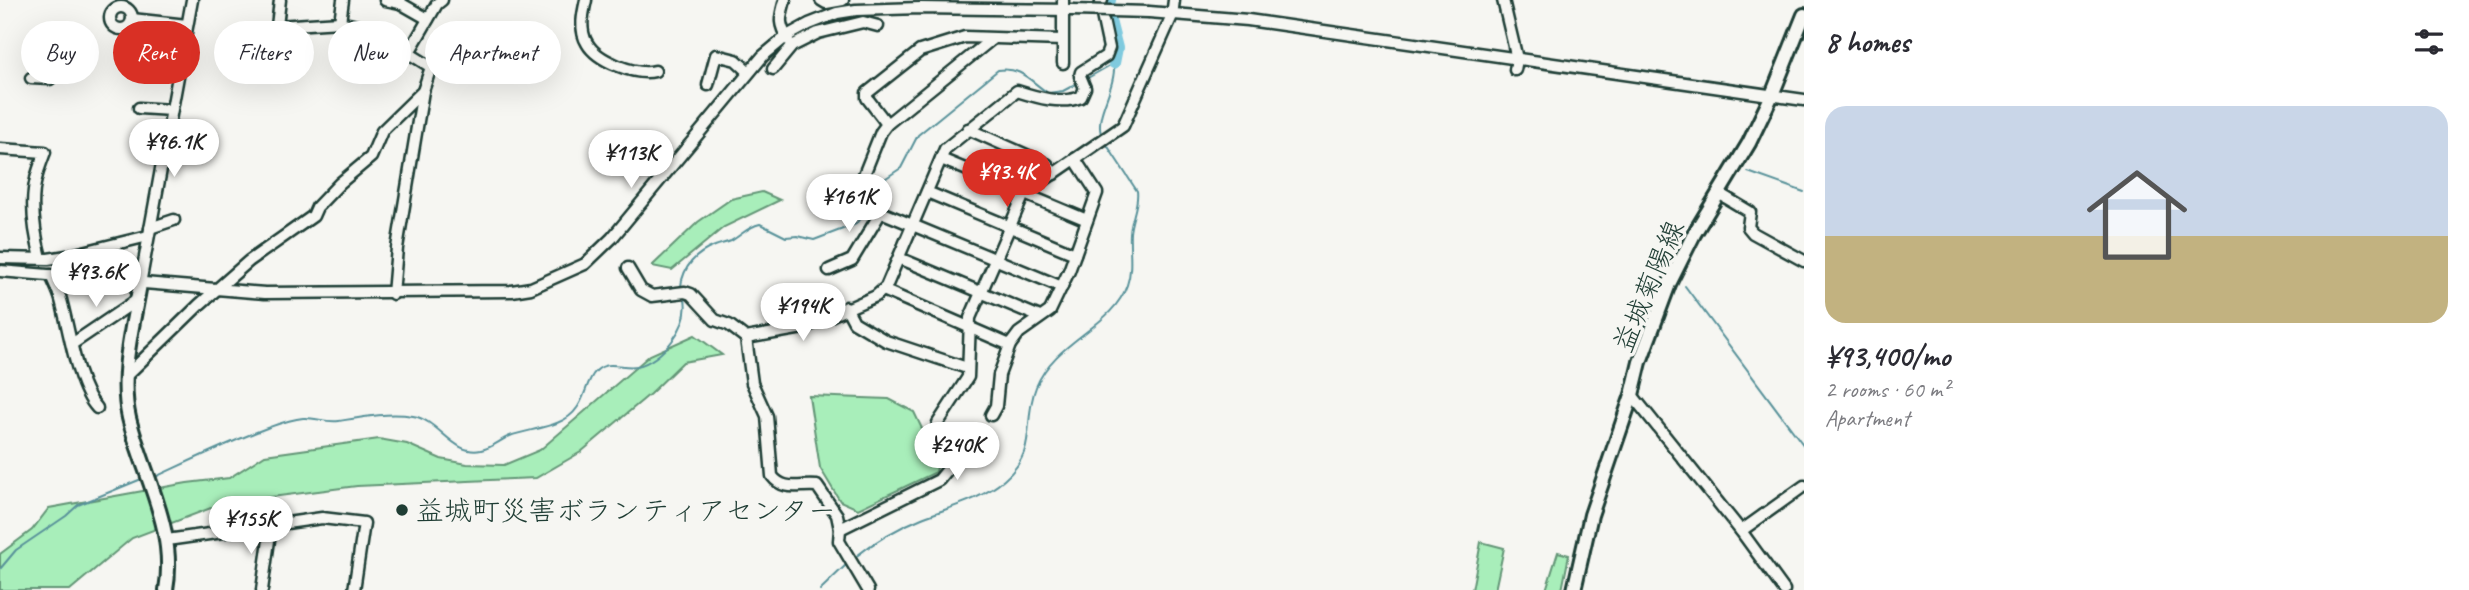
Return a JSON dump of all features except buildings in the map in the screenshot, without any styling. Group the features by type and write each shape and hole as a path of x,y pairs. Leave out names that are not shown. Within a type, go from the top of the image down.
{"main road":[{"name":"益城菊陽線","path":"1574,590 1591,515 1632,395 1647,340 1669,284 1694,234 1749,143 1772,95 1804,15"},
{"path":"140,284 126,376 129,417 167,540 169,576 166,590"}],"street":[{"path":"188,21 192,0"},
{"path":"280,0 277,26 328,23"},
{"path":"340,21 343,0"},
{"path":"385,0 400,1 428,19"},
{"path":"411,49 442,0"},
{"path":"586,0 582,20 588,45 612,64 646,74 655,71"},
{"path":"785,0 780,22 789,41"},
{"path":"821,0 826,4 843,0"},
{"path":"628,268 641,290 652,296 691,293 715,320 746,338 803,328 876,296 883,290 899,258 945,149 1017,91 1039,97 1069,100 1081,97 1085,91 1081,72 1106,56 1109,48 1100,6 1102,0"},
{"path":"840,529 939,480 947,469 947,460 936,438 936,430 968,377 968,326 1024,194 1116,132 1127,121 1173,12 1174,0"},
{"path":"1503,0 1516,64"},
{"path":"0,271 265,293 512,291 531,288 584,264 612,238 763,56 823,18 856,10 995,4 1173,12 1248,20 1516,64 1804,100"},
{"path":"1063,63 1062,40 1066,7"},
{"path":"132,19 150,21"},
{"path":"772,69 789,41 863,22 878,26"},
{"path":"887,124 867,98 868,91 920,51 964,37 1062,40"},
{"path":"992,39 887,124 881,132 855,195 859,202 879,211 1062,287"},
{"path":"708,85 716,55 736,60 750,72"},
{"path":"393,293 397,248 423,91 431,67 411,56"},
{"path":"140,284 176,84"},
{"path":"126,376 249,261 313,216 317,207 340,183 371,158 382,131 423,91"},
{"path":"139,108 171,110"},
{"path":"968,129 1047,164 1054,174"},
{"path":"0,149 45,152 34,192 36,239 41,258"},
{"path":"941,159 1087,220"},
{"path":"991,415 996,405 999,375 1010,345 1018,333 1050,311 1062,287 1097,193 1075,159"},
{"path":"927,192 1075,254"},
{"path":"1720,194 1750,212 1748,227 1753,233 1804,261"},
{"path":"829,270 852,260 879,211"},
{"path":"0,258 67,257 149,232 174,220"},
{"path":"15,272 16,258"},
{"path":"899,258 1040,317"},
{"path":"51,275 61,297 88,399 97,408"},
{"path":"883,290 1010,345"},
{"path":"72,344 137,300"},
{"path":"846,307 853,323 877,336 967,368"},
{"path":"746,338 752,383 767,416 772,476 787,487 817,486 838,515 839,541 867,590"},
{"path":"1632,395 1741,531 1784,590"},
{"path":"1741,531 1804,486"},
{"path":"167,540 322,519 364,523 354,590"},
{"path":"262,590 271,526"}],"green space":[{"path":"762,192 780,200 724,227 672,270 652,266 698,222 731,199"},
{"path":"695,335 722,355 683,362 650,394 581,452 536,478 357,486 224,503 132,538 70,590 0,590 0,554 32,530 49,508 229,478 265,455 379,439 407,444 441,459 467,464 504,465 540,450 650,355"},
{"path":"809,396 889,399 914,412 938,462 936,472 858,509 840,501 820,468"},
{"path":"1481,542 1504,548 1495,590 1472,590"},
{"path":"1558,552 1569,555 1562,590 1546,590"}],"waterway":[{"path":"1110,0 1107,9 1117,48 1114,63"},
{"path":"1086,79 1114,63 1112,82 1101,117 1101,134"},
{"path":"869,200 874,186 901,168 918,135 998,70 1013,70 1048,93 1063,91 1078,83"},
{"path":"854,558 895,531 975,498 1004,480 1022,458 1032,400 1045,371 1056,357 1110,312 1120,300 1130,272 1130,233 1137,191 1105,142"},
{"path":"1748,172 1804,192"},
{"path":"681,286 684,273 696,257 708,249 731,241 755,225 760,224 786,237 797,236 814,240 856,224 866,209"},
{"path":"1685,286 1804,446"},
{"path":"155,477 253,433 303,418 334,421 385,415 413,416 431,424 462,448 485,449 510,436 564,420 580,404 593,374 601,367 632,367 656,357 679,331 685,299"},
{"path":"0,569 16,550 78,505 139,480"},
{"path":"820,590 847,564"}],"place":[{"name":"益城町災害ボランティアセンター","path":"402,510"}]}
